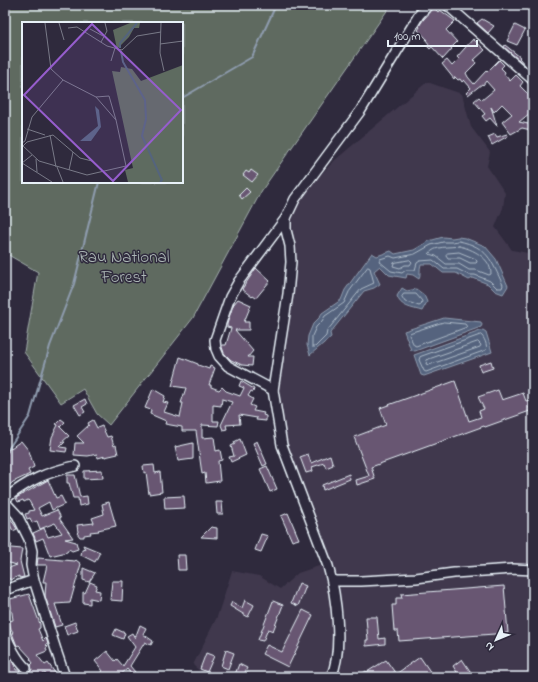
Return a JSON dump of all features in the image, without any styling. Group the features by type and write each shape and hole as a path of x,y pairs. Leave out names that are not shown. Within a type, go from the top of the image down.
{"street":[{"path":"273,390 228,366 219,356 216,349 216,340 230,297 239,281 286,218 295,199 361,110 419,15 428,5"},
{"path":"447,5 533,80"},
{"path":"286,218 286,230 290,246 291,262 288,294 273,390 280,438 328,566 332,581 336,613 338,653 331,677"},
{"path":"65,677 34,580 31,565 32,551 29,539 17,515 5,500 20,487 40,476 55,470 75,466"},
{"path":"332,581 362,581 506,570 533,570"},
{"path":"5,590 34,580"},
{"path":"5,633 26,668"}],"shaded area":[{"path":"427,82 462,94 471,127 490,152 487,166 505,193 503,208 495,227 512,250 533,254 533,677 206,677 193,665 217,617 232,571 259,576 280,589 298,573 331,562 284,453 273,389 276,368 277,333 287,263 285,239 278,227 302,194 334,161"}],"green space":[{"name":"Rau National Forest","path":"5,5 391,5 262,190 193,318 109,425 97,414 83,389 61,403 24,352 38,272 5,253"}],"water":[{"path":"443,237 465,238 485,246 496,259 508,286 503,294 495,291 488,284 473,278 469,280 456,273 443,273 432,264 421,264 419,279 413,275 407,274 406,278 389,275 380,266 374,271 380,284 374,288 364,291 330,333 331,337 310,355 307,345 308,336 313,324 322,313 341,300 345,290 372,253 377,256 391,251 395,254 414,250 429,241"},
{"path":"402,288 407,291 416,289 424,295 427,302 422,311 401,303 397,296"},
{"path":"444,318 481,322 482,325 481,327 415,351 411,350 404,331"},
{"path":"483,330 486,332 492,352 424,376 421,375 414,355"}],"building":[{"path":"434,8 438,12 440,10 455,21 446,30 457,42 443,59 432,47 430,49 427,46 429,44 426,40 427,39 418,30 423,20"},
{"path":"482,19 494,26 488,33 477,23"},
{"path":"515,25 525,30 517,45 507,41"},
{"path":"473,39 485,50 474,60 476,63 466,73 468,77 474,84 499,60 504,65 501,68 510,81 516,75 523,82 520,86 533,99 533,104 530,106 533,109 533,116 530,113 519,122 533,125 531,130 522,128 511,134 502,122 512,114 502,104 494,112 491,107 497,126 490,118 486,121 482,116 485,114 474,101 479,97 482,100 494,90 486,81 483,85 482,84 468,95 466,93 471,88 464,80 462,82 460,79 458,80 455,77 454,79 442,64 447,60 452,66 459,59 457,57"},
{"path":"505,45 520,57 519,58 526,66 504,47"},
{"path":"495,134 497,137 507,134 508,136 492,145 488,137"},
{"path":"251,170 258,175 252,182 243,175 246,171 249,173"},
{"path":"246,188 250,192 242,199 239,195"},
{"path":"256,268 270,281 256,298 253,296 252,297 242,289"},
{"path":"238,299 251,305 244,322 249,322 249,330 235,330 253,351 248,357 253,357 252,366 242,365 231,360 224,353 222,347 222,345 226,345 231,328 227,327 227,324 233,305"},
{"path":"180,357 209,369 210,366 215,368 209,385 211,385 211,387 219,390 222,387 226,391 240,396 244,388 239,386 241,381 254,389 248,396 253,399 250,405 255,407 253,411 264,413 263,415 266,416 266,421 239,415 240,424 226,425 227,429 223,430 221,425 232,402 222,399 221,406 213,405 213,421 219,421 218,426 202,425 202,438 214,437 216,451 220,450 222,460 218,461 220,481 206,483 205,473 202,474 196,431 182,431 182,427 165,424 166,421 150,414 151,410 145,408 153,389 165,396 163,402 168,403 164,412 180,417 183,403 181,403 186,388 172,386"},
{"path":"491,361 493,368 481,372 479,365"},
{"path":"455,381 469,421 481,417 479,411 484,409 478,397 498,390 502,400 523,393 526,401 532,399 533,406 529,407 530,411 371,467 375,479 357,485 356,480 369,476 354,437 386,425 380,408"},
{"path":"85,399 87,404 82,407 85,412 80,415 74,405"},
{"path":"61,419 65,422 60,427 69,436 62,442 65,442 60,447 67,448 66,452 50,450 52,437 58,425 56,424"},
{"path":"93,420 97,428 102,426 107,437 111,436 114,446 116,445 118,454 98,458 97,454 88,456 74,455 75,443 84,443 77,436 89,425 88,423"},
{"path":"240,439 246,455 231,462 229,457 234,456 231,446 235,444 234,442"},
{"path":"21,441 29,451 34,467 28,470 30,474 13,482 5,489 5,455 8,450"},
{"path":"257,441 267,464 263,466 253,443"},
{"path":"193,443 193,459 178,461 175,447"},
{"path":"308,454 311,463 330,455 333,465 326,468 324,463 312,467 313,471 306,473 300,457"},
{"path":"154,465 155,473 160,472 162,492 149,494 146,472 144,473 143,466"},
{"path":"267,466 277,489 270,492 260,469"},
{"path":"102,470 103,478 84,479 84,471"},
{"path":"349,474 350,479 323,490 322,485"},
{"path":"67,475 75,475 80,497 87,496 88,504 79,506 78,498 73,498 69,483 67,483"},
{"path":"48,480 56,498 61,496 65,504 52,510 49,502 38,508 42,516 57,510 61,518 59,518 73,538 65,539 76,542 78,549 72,551 69,549 67,552 50,556 43,538 36,541 33,533 44,528 48,537 62,533 55,523 40,529 37,521 32,523 30,518 27,519 25,514 34,510 29,501 24,502 23,500 18,502 16,498"},
{"path":"184,496 185,508 165,509 164,497"},
{"path":"109,502 116,526 90,532 91,534 80,537 77,533 77,525 94,523 92,518 104,514 102,504"},
{"path":"216,502 222,502 223,514 217,514"},
{"path":"288,513 299,539 292,541 281,516"},
{"path":"9,516 17,529 13,531 6,517"},
{"path":"211,527 217,528 217,538 201,537"},
{"path":"261,534 268,536 261,552 255,550"},
{"path":"5,544 12,545 11,548 22,549 20,561 24,577 19,578 19,576 10,580 9,578 5,579 6,569 17,565 5,562"},
{"path":"83,545 100,552 95,562 81,555 82,550 85,549"},
{"path":"177,555 185,555 186,570 178,570"},
{"path":"38,558 76,560 81,564 70,603 55,604 62,625 55,627 45,596 46,582 43,582 47,565 37,565"},
{"path":"83,568 95,573 89,582 83,580"},
{"path":"112,581 123,581 122,601 110,600"},
{"path":"90,582 97,585 95,590 100,591 99,600 90,598 90,604 83,603 83,592 85,593"},
{"path":"299,583 306,586 298,606 291,603"},
{"path":"504,586 508,633 399,641 398,631 394,631 392,605 396,605 396,598 402,598 401,594"},
{"path":"29,594 40,624 40,628 38,629 43,641 46,638 48,644 46,645 48,647 46,648 47,651 37,655 45,665 48,663 58,677 47,677 45,673 39,677 5,677 5,648 15,665 16,670 19,670 20,673 27,674 32,670 31,665 33,663 30,659 31,658 19,645 17,646 9,621 13,620 10,599"},
{"path":"245,600 254,605 248,617 230,606 232,602 242,608"},
{"path":"273,601 283,605 273,631 268,629 263,641 258,640"},
{"path":"303,610 313,615 288,667 262,654 267,645 282,652"},
{"path":"366,617 377,617 379,639 385,638 385,644 366,646 366,640 368,640"},
{"path":"75,622 78,631 67,635 64,626"},
{"path":"140,625 146,628 143,634 153,641 151,645 145,642 130,666 135,672 132,675 127,669 118,677 96,677 103,671 95,661 107,651 115,661 117,659 123,666 135,647 127,636 132,633 135,638"},
{"path":"116,629 125,633 123,639 113,635"},
{"path":"226,650 234,653 228,669 221,666"},
{"path":"206,653 214,656 207,672 200,669"},
{"path":"420,657 431,673 425,677 357,677 386,660 396,674"},
{"path":"462,659 474,677 460,677 453,666"},
{"path":"239,664 247,668 245,672 255,677 234,677"}],"waterway":[{"path":"183,97 252,57 276,5"},
{"path":"5,454 30,416 50,346 74,284 99,183"}]}
